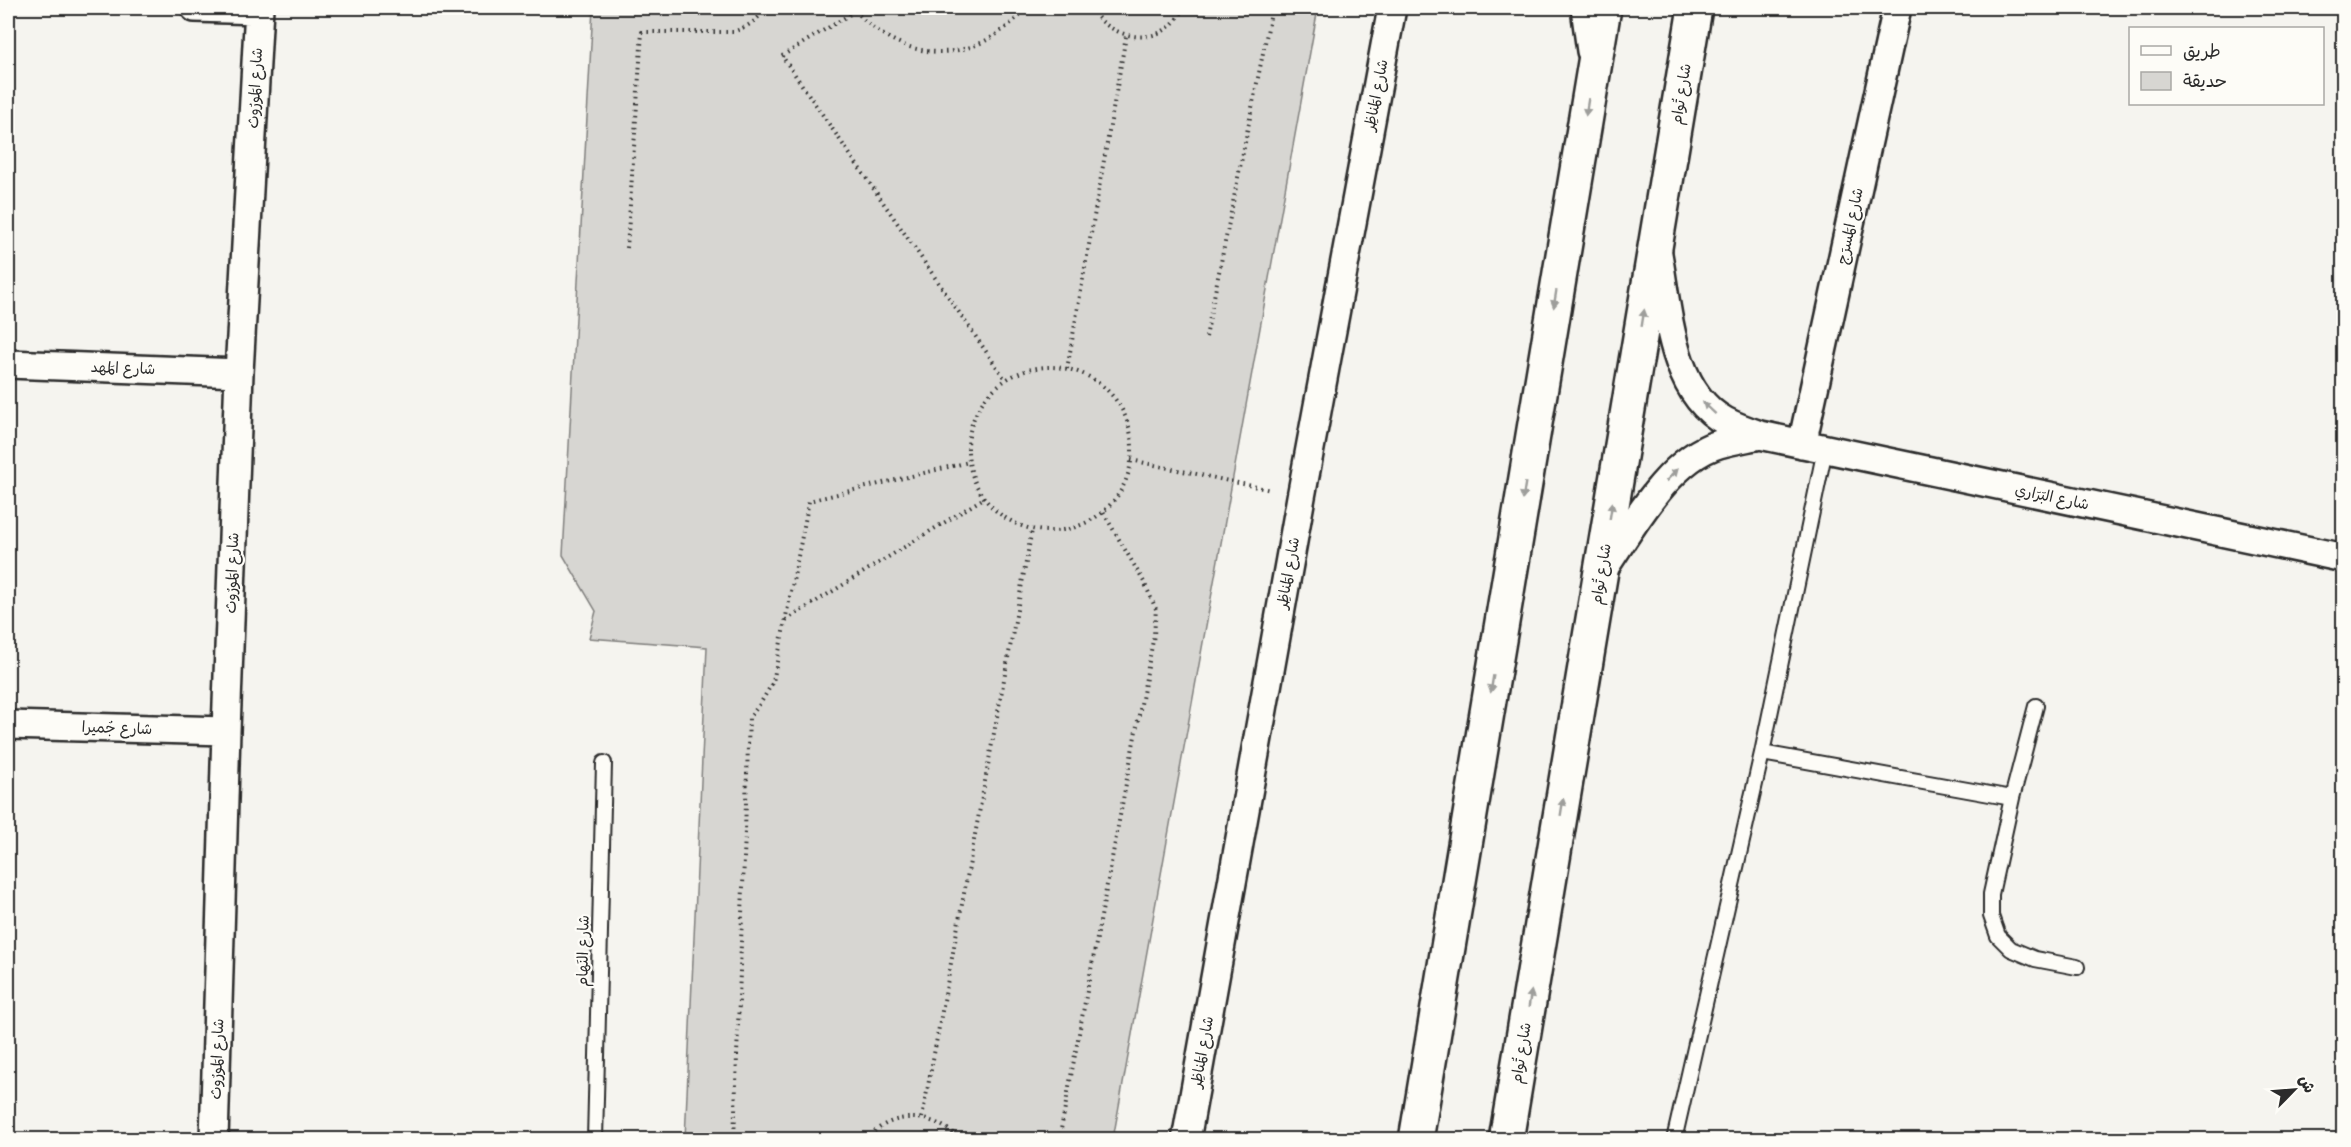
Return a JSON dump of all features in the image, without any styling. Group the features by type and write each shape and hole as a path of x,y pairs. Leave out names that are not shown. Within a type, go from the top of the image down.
{"main road":[{"path":"1416,1140 1604,8"},
{"name":"شارع تُوام","path":"1506,1140 1695,8"}],"street":[{"path":"195,8 259,9"},
{"name":"شارع المَناظِر","path":"1186,1140 1301,497 1392,8"},
{"path":"1585,8 1593,69"},
{"name":"شارع المَسرَج","path":"1814,447 1897,8"},
{"name":"شارع المَورُوث","path":"214,1140 239,373 259,9"},
{"name":"شارع البَرَاري","path":"1656,244 1678,362 1686,380 1709,410 1725,421 1760,435 1814,447 2343,558"},
{"name":"شارع المَهد","path":"8,364 239,373"},
{"name":"شارع البَرَاري","path":"1601,573 1666,480 1682,465 1718,444 1760,435"},
{"name":"شارع جُميرا","path":"8,725 226,731"}],"lane":[{"path":"1674,1140 1762,753 1814,447"},
{"path":"2036,706 2012,798 1991,894 1991,916 1998,936 2011,949 2035,959 2077,967"},
{"path":"1762,753 2012,798"},
{"name":"شارع النَهام","path":"595,1140 604,763"}],"path":[{"path":"627,248 642,32 733,32 746,27 766,8"},
{"path":"860,8 782,56 1005,380"},
{"path":"855,11 870,27 889,39 909,48 931,52 953,51 975,46 994,37 1026,8"},
{"path":"1090,8 1098,19 1111,30 1126,36 1142,37 1157,33 1170,25 1183,8"},
{"path":"1206,337 1272,8"},
{"path":"1067,369 1126,36"},
{"path":"1046,367 1067,369 1087,375 1117,402 1126,420 1131,440 1131,460 1126,479 1117,497 1103,512 1070,529 1051,532 1032,530 1014,523 997,512 984,498 974,481 969,462 968,443 975,415 990,392 1005,380 1025,370 1046,367"},
{"path":"1131,460 1301,497"},
{"path":"734,1140 749,718 773,682 808,501 969,462"},
{"path":"786,620 984,498"},
{"path":"1059,1140 1154,634 1156,609 1144,582 1103,512"},
{"path":"922,1118 1032,530"},
{"path":"866,1140 873,1132 887,1123 904,1117 938,1122 960,1140"}],"green space":[{"path":"593,8 1318,8 1113,1139 685,1139 707,647 589,638 596,611 563,555"}]}
